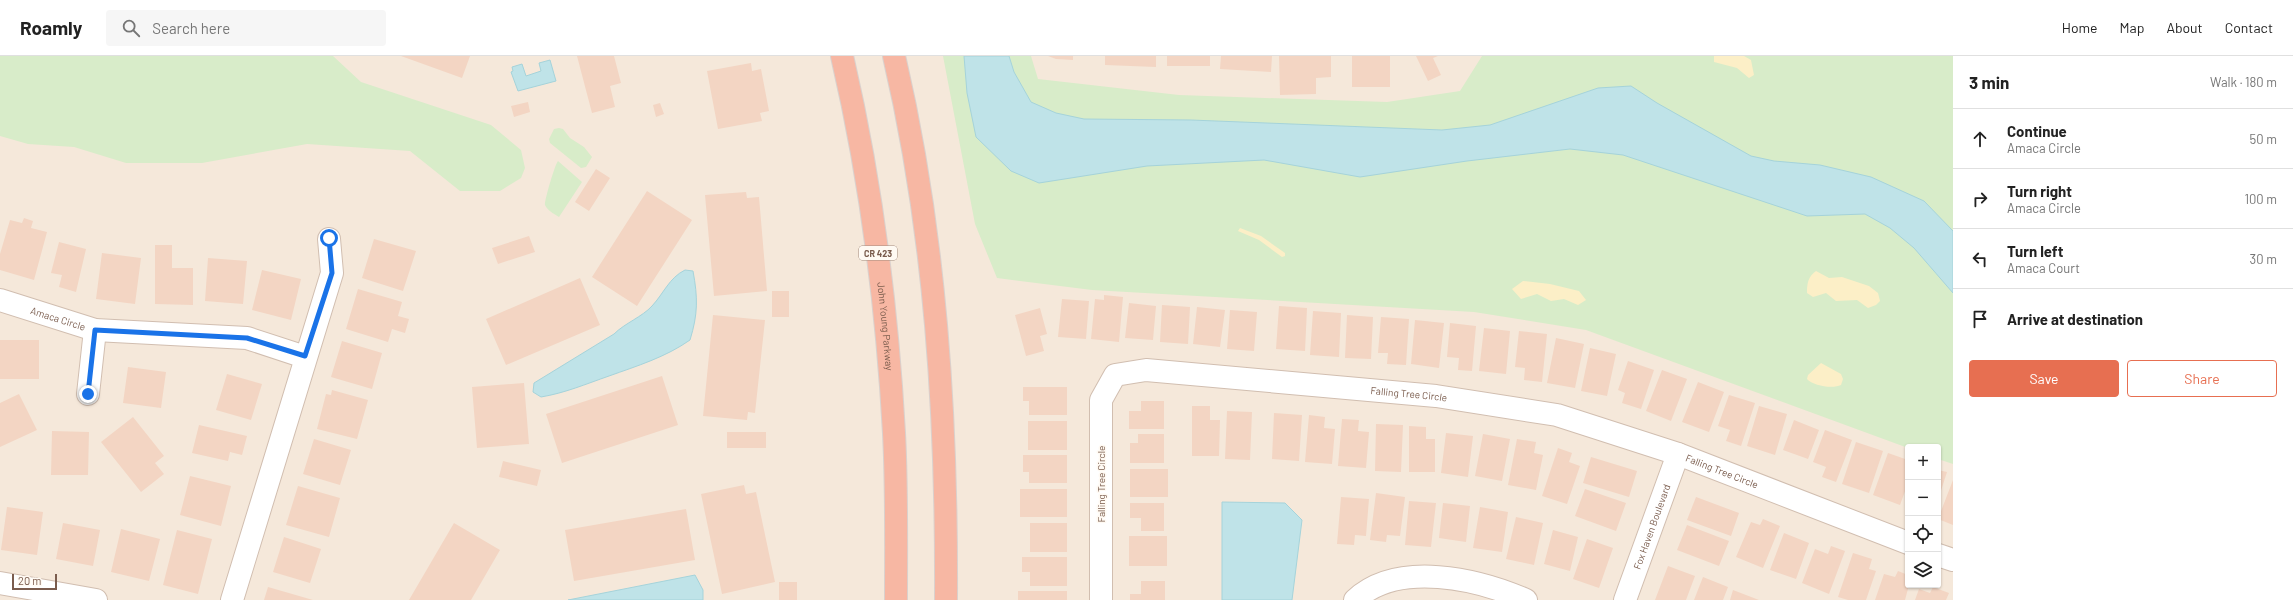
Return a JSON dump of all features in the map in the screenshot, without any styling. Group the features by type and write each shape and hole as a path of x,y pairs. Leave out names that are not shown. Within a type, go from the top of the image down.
{"highway":[{"name":"John Young Parkway","path":"842,56 868,181 884,300 894,435 896,600"},
{"path":"894,56 919,174 937,318 946,508 946,600"}],"street":[{"path":"232,600 305,356 332,273 329,238"},
{"name":"Amaca Circle","path":"0,300 95,330 247,338 305,356"},
{"path":"88,394 95,330"},
{"name":"Falling Tree Circle","path":"1101,600 1101,400 1115,375 1146,370 1436,396 1557,415 1678,454 1905,542"},
{"name":"Fox Haven Boulevard","path":"1625,600 1678,454"},
{"path":"1941,556 1953,560"},
{"path":"1355,600 1370,590 1395,579 1420,578 1464,580 1508,592 1526,600"},
{"path":"0,583 96,600"}],"shaded area":[{"path":"0,56 1953,56 1953,600 0,600"}],"green space":[{"path":"0,56 333,56 361,82 491,125 521,150 525,168 521,178 500,191 460,191 410,151 307,144 202,163 126,163 74,147 28,144 0,136"},
{"path":"943,56 1031,56 1038,79 1179,95 1387,102 1460,91 1482,56 1953,56 1953,464 1941,460 1941,444 1905,444 1905,447 1586,330 1474,312 1092,290 997,278 975,224"},
{"path":"554,129 563,129 570,138 584,147 592,157 586,167 581,168 550,143 549,139"},
{"path":"558,161 582,182 559,217 545,205 550,183"}],"sand":[{"path":"1714,56 1744,56 1751,60 1754,75 1749,78 1737,68 1714,62"},
{"path":"1240,228 1261,236 1285,253 1285,256 1282,257 1259,240 1238,231"},
{"path":"1816,271 1829,278 1842,277 1869,286 1878,293 1880,301 1876,305 1868,308 1857,300 1836,301 1826,293 1813,297 1807,293 1807,286 1808,280"},
{"path":"1523,281 1550,284 1579,291 1586,300 1578,305 1564,299 1551,301 1537,294 1521,299 1512,289"},
{"path":"1821,363 1841,374 1843,379 1841,385 1833,387 1823,386 1807,379 1808,375"}],"water":[{"path":"964,56 1009,56 1014,72 1031,102 1056,113 1084,119 1191,120 1442,130 1490,125 1598,88 1631,86 1657,103 1751,156 1774,161 1820,165 1871,177 1924,201 1953,231 1953,293 1914,248 1890,228 1865,214 1807,216 1623,155 1570,149 1467,161 1360,177 1264,160 1147,166 1039,183 1011,171 976,137 967,93"},
{"path":"550,60 556,81 518,91 511,72 513,71 512,67 522,64 526,76 541,71 539,63"},
{"path":"685,270 693,271 696,290 696,314 690,340 651,361 575,388 541,397 533,392 534,383 614,334 648,310 671,281 679,273"},
{"path":"1222,502 1285,503 1302,520 1292,600 1222,600"},
{"path":"695,575 703,590 703,600 568,600"}],"building":[{"path":"401,56 470,56 462,78"},
{"path":"577,56 614,56 621,83 610,86 615,107 592,113"},
{"path":"1048,56 1073,56 1073,60 1056,59"},
{"path":"1105,56 1156,56 1156,67 1105,65"},
{"path":"1167,56 1210,56 1210,66 1167,66"},
{"path":"1221,56 1272,56 1271,72 1220,69"},
{"path":"1279,56 1331,56 1331,77 1316,78 1316,94 1280,95"},
{"path":"1352,56 1390,56 1390,87 1352,87"},
{"path":"1416,56 1438,56 1433,58 1441,75 1428,81"},
{"path":"751,63 752,71 761,69 769,111 760,113 762,121 718,129 707,71"},
{"path":"528,102 530,112 514,117 511,106"},
{"path":"660,103 664,114 656,117 653,105"},
{"path":"596,169 610,178 589,211 575,202"},
{"path":"647,191 692,220 637,306 592,277"},
{"path":"746,192 747,198 759,197 767,291 714,296 705,195"},
{"path":"24,218 33,221 31,228 47,232 34,280 0,270 0,254 10,220 22,223"},
{"path":"529,236 535,252 498,264 492,248"},
{"path":"374,239 416,251 403,291 362,278"},
{"path":"59,242 86,249 76,292 59,287 62,275 51,273"},
{"path":"155,245 172,245 172,268 193,268 193,305 155,304"},
{"path":"102,253 141,258 135,304 96,299"},
{"path":"208,258 247,261 243,304 205,301"},
{"path":"262,270 301,279 291,320 252,310"},
{"path":"580,278 600,325 506,365 486,319"},
{"path":"358,289 402,302 398,316 409,319 405,333 392,329 388,342 346,329"},
{"path":"772,291 789,291 789,317 772,317"},
{"path":"1104,295 1123,297 1119,342 1091,339 1095,299 1104,300"},
{"path":"1062,299 1089,301 1086,339 1058,337"},
{"path":"1129,303 1156,306 1153,340 1125,338"},
{"path":"1162,305 1190,307 1188,344 1160,342"},
{"path":"1279,306 1307,308 1305,351 1276,349"},
{"path":"1197,307 1225,310 1220,347 1193,344"},
{"path":"1040,308 1047,334 1040,336 1044,351 1026,356 1015,315"},
{"path":"1230,310 1257,312 1254,351 1227,349"},
{"path":"1313,311 1341,313 1339,357 1310,355"},
{"path":"713,315 765,320 755,413 748,412 747,420 703,416"},
{"path":"1347,315 1373,317 1371,359 1345,358"},
{"path":"1381,317 1409,319 1406,365 1387,364 1388,353 1378,353"},
{"path":"1415,320 1444,323 1439,368 1411,364"},
{"path":"1450,323 1476,326 1472,371 1458,370 1459,358 1447,357"},
{"path":"1484,328 1510,331 1506,374 1479,371"},
{"path":"1519,331 1547,334 1542,382 1524,380 1525,368 1515,367"},
{"path":"1556,338 1584,344 1575,388 1547,383"},
{"path":"0,340 39,340 39,379 0,379"},
{"path":"342,341 382,353 372,389 331,377"},
{"path":"1590,348 1616,354 1607,396 1581,391"},
{"path":"1628,361 1654,370 1641,409 1622,403 1625,393 1618,390"},
{"path":"128,367 166,372 161,408 123,403"},
{"path":"1662,370 1687,379 1671,421 1646,411"},
{"path":"227,374 262,384 251,420 216,410"},
{"path":"662,376 678,425 562,463 546,414"},
{"path":"1698,382 1724,392 1709,432 1682,422"},
{"path":"524,383 529,444 477,448 472,387"},
{"path":"1023,387 1067,387 1067,415 1029,415 1029,401 1023,401"},
{"path":"332,390 368,400 357,439 317,429 326,394 331,395"},
{"path":"19,394 37,430 0,447 0,403"},
{"path":"1729,395 1755,403 1741,446 1726,441 1730,430 1718,426"},
{"path":"1141,401 1164,401 1164,429 1129,429 1129,411 1141,411"},
{"path":"1192,406 1210,406 1210,420 1220,420 1219,456 1192,456"},
{"path":"1759,406 1787,414 1775,455 1747,446"},
{"path":"1227,411 1252,412 1250,460 1225,459"},
{"path":"1274,413 1302,415 1299,461 1272,459"},
{"path":"1309,415 1325,417 1324,428 1335,429 1332,464 1305,462"},
{"path":"133,417 164,456 155,463 164,474 141,492 101,442"},
{"path":"1342,419 1359,420 1358,431 1369,432 1366,468 1338,466"},
{"path":"1794,420 1819,430 1808,459 1783,450"},
{"path":"1028,421 1067,421 1067,450 1028,450"},
{"path":"1376,424 1403,425 1401,472 1375,471"},
{"path":"199,425 247,436 242,455 230,452 228,461 192,453"},
{"path":"1409,426 1426,427 1426,439 1435,439 1435,472 1409,472"},
{"path":"1825,430 1852,440 1836,482 1822,477 1826,467 1813,462"},
{"path":"52,431 89,432 88,475 51,475"},
{"path":"727,432 766,432 766,448 727,448"},
{"path":"1446,433 1473,436 1468,477 1441,473"},
{"path":"1138,434 1164,434 1164,463 1130,463 1130,443 1138,443"},
{"path":"1483,434 1510,439 1502,481 1475,476"},
{"path":"314,439 351,450 340,485 303,474"},
{"path":"1517,439 1536,442 1534,453 1543,455 1536,490 1508,485"},
{"path":"1856,442 1883,451 1869,493 1842,484"},
{"path":"1558,448 1572,453 1569,462 1580,466 1567,504 1542,496"},
{"path":"1888,453 1905,459 1905,491 1900,505 1873,495"},
{"path":"1023,455 1067,455 1067,483 1029,483 1029,472 1023,472"},
{"path":"1591,457 1637,471 1629,497 1583,483"},
{"path":"503,461 541,470 537,486 499,477"},
{"path":"1130,469 1168,469 1168,497 1130,497"},
{"path":"1941,471 1947,472 1941,491"},
{"path":"190,476 231,486 221,526 180,515"},
{"path":"1953,480 1953,525 1941,520 1941,511"},
{"path":"744,485 746,494 756,492 775,582 722,594 701,494"},
{"path":"298,486 340,498 329,537 286,525"},
{"path":"1020,489 1067,489 1067,517 1020,517"},
{"path":"1585,489 1626,503 1616,531 1575,516"},
{"path":"1376,493 1405,497 1400,536 1387,535 1386,542 1370,540"},
{"path":"1341,497 1369,499 1366,536 1355,535 1354,545 1337,544"},
{"path":"1696,497 1739,513 1731,536 1687,520"},
{"path":"1409,501 1436,503 1431,547 1405,545"},
{"path":"1130,503 1164,503 1164,531 1141,531 1141,518 1130,518"},
{"path":"1443,503 1470,506 1466,542 1439,538"},
{"path":"7,507 43,512 37,555 1,550"},
{"path":"1480,507 1508,512 1502,552 1473,548"},
{"path":"686,509 695,560 574,581 565,530"},
{"path":"1516,517 1543,523 1534,565 1506,559"},
{"path":"1763,519 1780,526 1763,568 1736,557 1751,522 1760,525"},
{"path":"63,523 100,530 93,566 56,559"},
{"path":"454,523 500,550 471,600 409,600"},
{"path":"1030,523 1067,523 1067,552 1030,552"},
{"path":"1687,525 1729,541 1719,566 1677,550"},
{"path":"121,529 160,539 149,581 111,572"},
{"path":"177,530 212,539 198,594 163,585"},
{"path":"1553,530 1578,537 1570,571 1544,564"},
{"path":"1784,533 1809,543 1796,579 1770,570"},
{"path":"1129,536 1167,536 1167,566 1129,566"},
{"path":"284,537 321,549 310,583 273,572"},
{"path":"1587,539 1613,548 1599,588 1573,579"},
{"path":"1831,546 1845,551 1829,594 1802,583 1815,549 1828,554"},
{"path":"1853,553 1872,559 1869,569 1876,571 1866,600 1848,600 1838,597"},
{"path":"1022,557 1067,557 1067,586 1030,586 1030,572 1022,572"},
{"path":"1668,566 1695,576 1686,600 1655,600"},
{"path":"1898,571 1905,574 1905,588 1908,588 1905,600 1875,600 1884,574 1895,577"},
{"path":"1703,577 1728,587 1723,600 1694,600"},
{"path":"1141,581 1165,581 1165,600 1130,600 1130,594 1141,594"},
{"path":"779,582 797,582 797,600 779,600"},
{"path":"268,587 313,600 264,600"},
{"path":"1932,588 1936,588 1949,593 1946,600 1915,600 1919,589 1930,593"},
{"path":"1733,590 1759,600 1730,600"},
{"path":"1018,591 1067,591 1067,600 1018,600"}],"route":[{"path":"88,394 95,330 247,338 305,356 332,273 329,238"}]}
